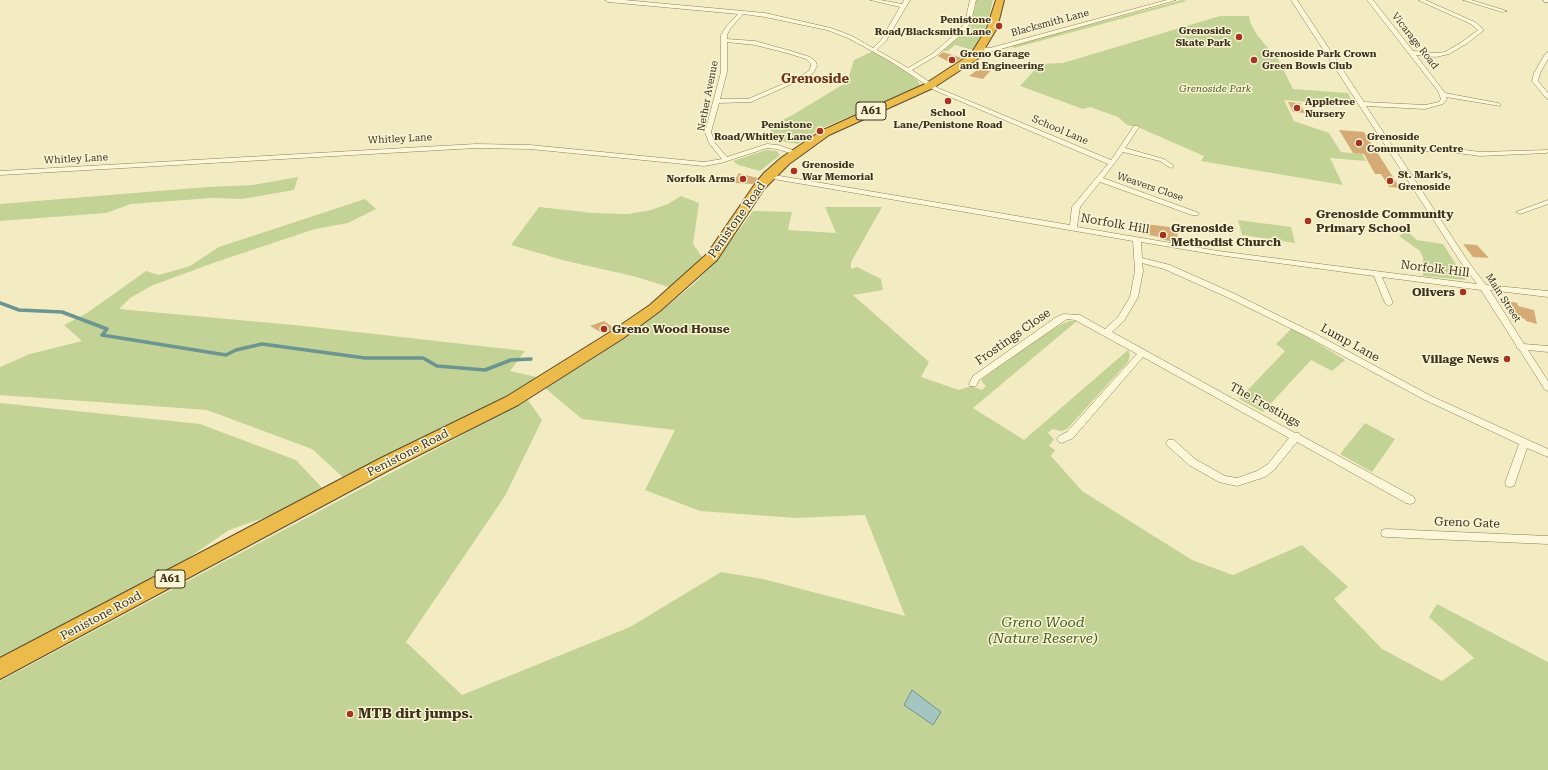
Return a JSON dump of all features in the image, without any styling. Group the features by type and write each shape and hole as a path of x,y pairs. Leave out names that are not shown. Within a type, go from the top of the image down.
{"highway":[{"name":"A61","path":"768,176 796,153 825,133 845,122 929,86 964,64 979,50 992,28 1000,0"},
{"name":"Penistone Road","path":"0,669 387,463 512,401 585,355 655,308 712,257 768,176"}],"street":[{"name":"School Lane","path":"608,0 742,12 784,18 839,32 908,70 929,86 1112,163"},
{"path":"699,8 701,0"},
{"path":"873,0 902,6"},
{"path":"874,50 883,41 902,6 907,0"},
{"path":"908,70 934,55 961,32 968,22 974,0"},
{"path":"1149,0 1157,4"},
{"name":"Blacksmith Lane","path":"979,50 990,50 1173,0"},
{"name":"Main Street","path":"1294,0 1548,388"},
{"name":"Vicarage Road","path":"1370,0 1444,95"},
{"path":"1411,53 1436,55 1447,52 1473,37 1480,30 1473,23 1421,0"},
{"path":"1466,0 1504,11"},
{"name":"Nether Avenue","path":"726,160 712,143 708,132 724,72 725,32 742,12"},
{"path":"716,101 749,102 801,78 811,72 814,66 814,63 808,58 789,52 755,43 724,40"},
{"path":"1548,54 1537,73 1535,81 1548,97"},
{"path":"1362,104 1425,107 1441,103 1444,101 1444,95 1498,105"},
{"path":"1073,229 1076,207 1112,163 1136,127"},
{"name":"Whitley Lane","path":"0,173 470,146 530,147 704,164 726,160 767,146 778,147 796,153"},
{"path":"1120,149 1131,150 1162,160 1170,166"},
{"path":"1391,149 1442,149 1480,154 1546,151"},
{"name":"Norfolk Hill","path":"768,176 1218,253 1377,274 1548,294"},
{"name":"Weavers Close","path":"1099,179 1195,213"},
{"path":"1520,212 1548,202"},
{"path":"1108,332 1121,319 1134,297 1137,285 1137,240"},
{"name":"Lump Lane","path":"1138,259 1167,267 1247,303 1312,335 1428,398 1548,453"},
{"path":"1377,274 1389,303"},
{"name":"The Frostings","path":"1071,316 1083,319 1108,332 1410,500"},
{"name":"Frostings Close","path":"973,384 976,378 1058,320 1071,316"},
{"path":"1520,346 1548,349"},
{"path":"1062,439 1070,435 1143,352"},
{"path":"1171,443 1192,462 1209,473 1223,479 1237,482 1251,479 1266,471 1296,436"},
{"path":"1510,483 1524,443"},
{"name":"Greno Gate","path":"1386,533 1548,540"}],"green space":[{"path":"976,0 993,0 981,40 972,50 955,45 948,51 942,51 964,32 975,9"},
{"path":"1182,0 1187,1 1014,48 1011,46"},
{"name":"Grenoside Park","path":"1220,16 1249,16 1250,22 1257,35 1268,48 1275,53 1293,89 1348,93 1354,106 1284,100 1294,121 1329,133 1341,152 1362,154 1366,161 1330,158 1343,185 1201,161 1204,156 1140,128 1127,125 1118,117 1090,107 1083,109 1020,86 1040,64 1063,63"},
{"path":"873,51 910,74 918,81 920,86 818,130 798,144 779,141 765,142 775,123 791,116 847,82 854,60"},
{"path":"766,150 777,151 780,155 760,171 738,165 733,161"},
{"path":"298,177 294,190 242,199 212,198 131,204 106,213 0,221 0,204 207,187 253,185"},
{"path":"681,196 699,203 693,244 703,258 672,288 633,276 566,261 511,245 539,207 593,213 628,214 651,210 668,204"},
{"path":"365,199 376,209 348,223 315,229 216,262 151,286 130,298 119,309 304,326 525,351 510,371 541,378 345,479 312,449 207,410 0,395 0,367 30,354 82,341 64,325 87,313 146,271 159,275 190,266 219,247"},
{"name":"Greno Wood (Nature Reserve)","path":"825,207 882,207 851,262 851,269 857,267 881,279 883,290 853,295 929,362 921,377 959,390 971,386 982,390 986,386 982,382 982,379 1016,353 1056,327 1069,321 1077,321 973,408 1024,440 1128,350 1130,355 1128,362 1067,429 1062,431 1052,429 1048,433 1054,439 1049,446 1055,450 1051,456 1082,491 1192,560 1233,575 1302,545 1348,587 1334,599 1382,649 1442,681 1474,658 1429,617 1437,604 1548,662 1548,770 0,770 0,681 528,400 542,420 505,496 406,642 462,695 630,627 721,572 763,579 905,616 865,515 796,518 700,511 645,490 675,430 582,419 545,388 612,346 661,311 694,284 716,261 753,211 792,212 788,230 836,233"},
{"path":"1238,220 1291,227 1295,243 1242,235"},
{"path":"1407,231 1417,240 1443,244 1466,280 1423,276 1423,258 1420,251 1399,236"},
{"path":"1292,328 1345,360 1332,371 1311,360 1263,412 1239,399 1285,351 1276,344"},
{"path":"0,403 200,424 296,460 325,491 298,506 229,530 162,576 0,659"},
{"path":"1365,423 1395,439 1372,472 1340,454"}],"water":[{"path":"912,690 941,712 933,725 904,705"}],"building":[{"name":"Greno Garage and Engineering","path":"943,52 962,58 952,64 938,56"},
{"path":"983,66 993,68 983,79 969,76"},
{"name":"Appletree Nursery","path":"1288,102 1300,103 1305,113 1293,112"},
{"path":"1339,130 1364,132 1400,188 1389,187 1381,174 1375,174 1364,154 1353,153"},
{"name":"Norfolk Arms","path":"739,173 758,178 753,184 735,183 736,181 734,181"},
{"name":"Grenoside Methodist Church","path":"1138,223 1177,228 1178,243 1160,239 1160,237 1138,233"},
{"path":"1463,244 1477,245 1489,258 1473,257"},
{"path":"1505,300 1517,303 1518,306 1534,310 1537,324 1508,314"},
{"name":"Greno Wood House","path":"604,321 614,328 604,334 590,326"}],"waterway":[{"path":"0,303 19,310 62,312 107,329 102,335 226,355 236,350 262,344 365,358 423,358 437,366 485,370 511,360 531,359"}],"place":[{"name":"Penistone Road/Blacksmith Lane","path":"999,26"},
{"name":"Grenoside Skate Park","path":"1239,37"},
{"name":"Greno Garage and Engineering","path":"952,60"},
{"name":"Grenoside Park Crown Green Bowls Club","path":"1254,60"},
{"name":"School Lane/Penistone Road","path":"948,101"},
{"name":"Appletree Nursery","path":"1297,108"},
{"name":"Penistone Road/Whitley Lane","path":"820,131"},
{"name":"Grenoside Community Centre","path":"1359,143"},
{"name":"Grenoside War Memorial","path":"794,171"},
{"name":"Norfolk Arms","path":"743,179"},
{"name":"St. Mark's, Grenoside","path":"1390,181"},
{"name":"Grenoside Community Primary School","path":"1308,221"},
{"name":"Grenoside Methodist Church","path":"1163,235"},
{"name":"Olivers","path":"1463,292"},
{"name":"Greno Wood House","path":"604,329"},
{"name":"Village News","path":"1507,359"},
{"name":"MTB dirt jumps.","path":"350,714"}],"district":[{"name":"Grenoside","path":"815,79"}]}
